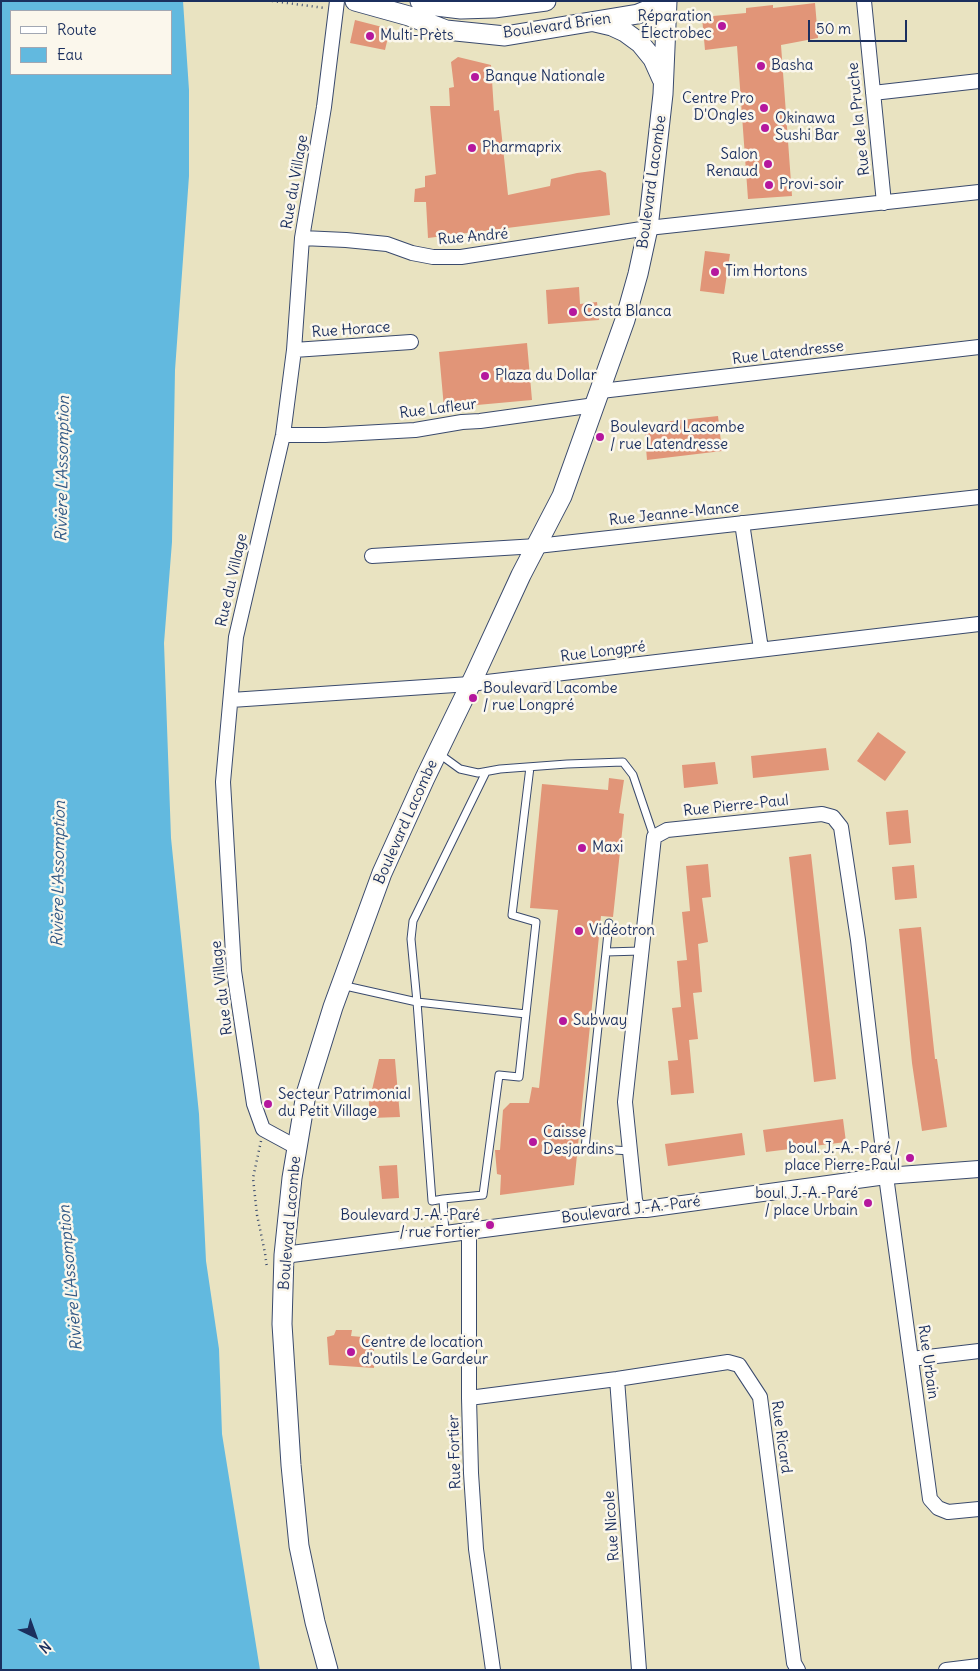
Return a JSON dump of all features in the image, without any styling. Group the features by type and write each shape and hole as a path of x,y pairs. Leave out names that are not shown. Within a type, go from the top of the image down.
{"main road":[{"name":"Boulevard Brien","path":"355,1 409,16 446,30 505,36 638,14 669,2"},
{"name":"Boulevard Brien","path":"420,1 436,6 461,9 546,1"},
{"name":"Boulevard Lacombe","path":"328,1670 315,1622 299,1546 291,1465 283,1332 284,1255 292,1178 306,1094 341,984 382,873 521,575 562,496 625,320 648,228 663,83 669,2"},
{"path":"592,21 612,26 625,32 640,43 653,59 663,83"}],"street":[{"name":"Rue de la Pruche","path":"864,1 884,203"},
{"name":"Rue du Village","path":"263,1129 254,1104 234,971 223,782 236,637 283,435 294,350 302,238 324,108 337,6"},
{"path":"873,93 979,81"},
{"name":"Rue André","path":"302,238 378,243 433,257 461,257 648,228 979,192"},
{"name":"Rue Horace","path":"294,350 411,342"},
{"name":"Rue Latendresse","path":"598,398 979,347"},
{"name":"Rue Lafleur","path":"283,435 325,435 415,430 480,421 598,398"},
{"name":"Rue Jeanne-Mance","path":"372,556 537,546 979,497"},
{"path":"742,523 761,649"},
{"name":"Rue Longpré","path":"231,700 470,684 979,624"},
{"name":"Rue Pierre-Paul","path":"654,837 667,830 822,814 834,817 841,826 858,940 886,1176"},
{"path":"638,1209 635,1200 625,1102 654,837"},
{"path":"263,1129 298,1148"},
{"name":"Boulevard J.-A.-Paré","path":"284,1255 886,1176 979,1169"},
{"name":"Rue Urbain","path":"886,1176 930,1499 938,1508 948,1512 979,1509"},
{"name":"Rue Fortier","path":"469,1231 471,1473 476,1549 493,1670"},
{"path":"911,1359 979,1351"},
{"name":"Rue Ricard","path":"469,1398 617,1379 728,1362 739,1365 760,1397 794,1663 798,1670"},
{"name":"Rue Nicole","path":"617,1379 639,1670"},
{"path":"946,1670 979,1666"}],"lane":[{"path":"437,752 460,769 478,773 530,767 623,762 633,775 654,837"},
{"path":"486,772 413,921 411,939 432,1201 483,1195 499,1075 519,1077 536,922 512,915 530,767"},
{"path":"608,923 585,1148 630,1152"},
{"path":"606,952 641,951"},
{"path":"341,984 417,1002 526,1014"},
{"path":"442,1199 445,1234"}],"path":[{"path":"272,1 337,6"},
{"path":"263,1129 253,1178 267,1272"}],"water":[{"name":"Rivière L'Assomption","path":"1,1 183,1 189,90 189,176 175,370 172,542 164,643 171,838 199,1114 206,1261 219,1349 222,1434 260,1670 1,1670"}],"building":[{"path":"815,3 818,38 781,45 792,196 748,199 737,46 705,50 702,17 746,13 746,8 773,5 773,8"},
{"name":"Multi-Prèts","path":"355,20 390,29 385,50 350,43"},
{"path":"458,57 491,65 494,111 499,110 508,195 550,186 551,179 600,170 606,173 610,215 428,238 426,202 414,202 415,189 425,187 425,176 436,174 430,106 450,106 449,88 454,87 451,62"},
{"name":"Tim Hortons","path":"705,251 730,254 724,294 700,291"},
{"name":"Costa Blanca","path":"579,287 580,304 597,302 599,320 548,324 546,290"},
{"name":"Plaza du Dollar","path":"527,343 532,400 444,408 439,352"},
{"path":"718,416 722,451 647,460 644,424"},
{"path":"878,732 906,752 885,781 857,761"},
{"path":"826,748 829,770 753,778 751,756"},
{"path":"715,762 718,784 684,788 682,765"},
{"path":"609,778 624,780 619,813 624,814 613,917 601,916 574,1185 500,1195 501,1175 497,1174 495,1150 500,1150 503,1110 510,1103 529,1103 532,1087 539,1088 558,910 530,908 542,784 608,790"},
{"path":"908,810 911,843 889,845 886,812"},
{"path":"811,854 836,1079 814,1082 789,857"},
{"path":"708,864 711,897 702,898 708,942 698,944 702,992 693,993 698,1039 689,1040 694,1093 671,1095 668,1061 678,1060 672,1008 681,1007 677,961 687,960 682,912 690,911 686,866"},
{"path":"914,865 917,898 895,900 892,867"},
{"path":"921,927 935,1059 937,1059 947,1127 922,1131 912,1063 899,929"},
{"path":"379,1059 395,1059 400,1117 370,1118 369,1103"},
{"path":"843,1119 846,1142 766,1152 763,1130"},
{"path":"742,1133 745,1155 668,1166 665,1144"},
{"path":"397,1165 399,1198 382,1199 379,1166"},
{"name":"Centre de location d'outils Le Gardeur","path":"336,1330 352,1330 351,1336 374,1338 374,1368 329,1365 327,1337 334,1335"}],"place":[{"name":"Réparation Électrobec","path":"722,26"},
{"name":"Multi-Prèts","path":"370,36"},
{"name":"Basha","path":"761,66"},
{"name":"Banque Nationale","path":"475,77"},
{"name":"Centre Pro D'Ongles","path":"764,108"},
{"name":"Okinawa Sushi Bar","path":"765,128"},
{"name":"Pharmaprix","path":"472,148"},
{"name":"Salon Renaud","path":"768,164"},
{"name":"Provi-soir","path":"769,185"},
{"name":"Tim Hortons","path":"715,272"},
{"name":"Costa Blanca","path":"573,312"},
{"name":"Plaza du Dollar","path":"485,376"},
{"name":"Boulevard Lacombe / rue Latendresse","path":"600,437"},
{"name":"Boulevard Lacombe / rue Longpré","path":"473,698"},
{"name":"Maxi","path":"582,848"},
{"name":"Vidéotron","path":"579,931"},
{"name":"Subway","path":"563,1021"},
{"name":"Secteur Patrimonial du Petit Village","path":"268,1104"},
{"name":"Caisse Desjardins","path":"533,1142"},
{"name":"boul. J.-A.-Paré / place Pierre-Paul","path":"910,1158"},
{"name":"boul. J.-A.-Paré / place Urbain","path":"868,1203"},
{"name":"Boulevard J.-A.-Paré / rue Fortier","path":"490,1225"},
{"name":"Centre de location d'outils Le Gardeur","path":"351,1352"}]}
